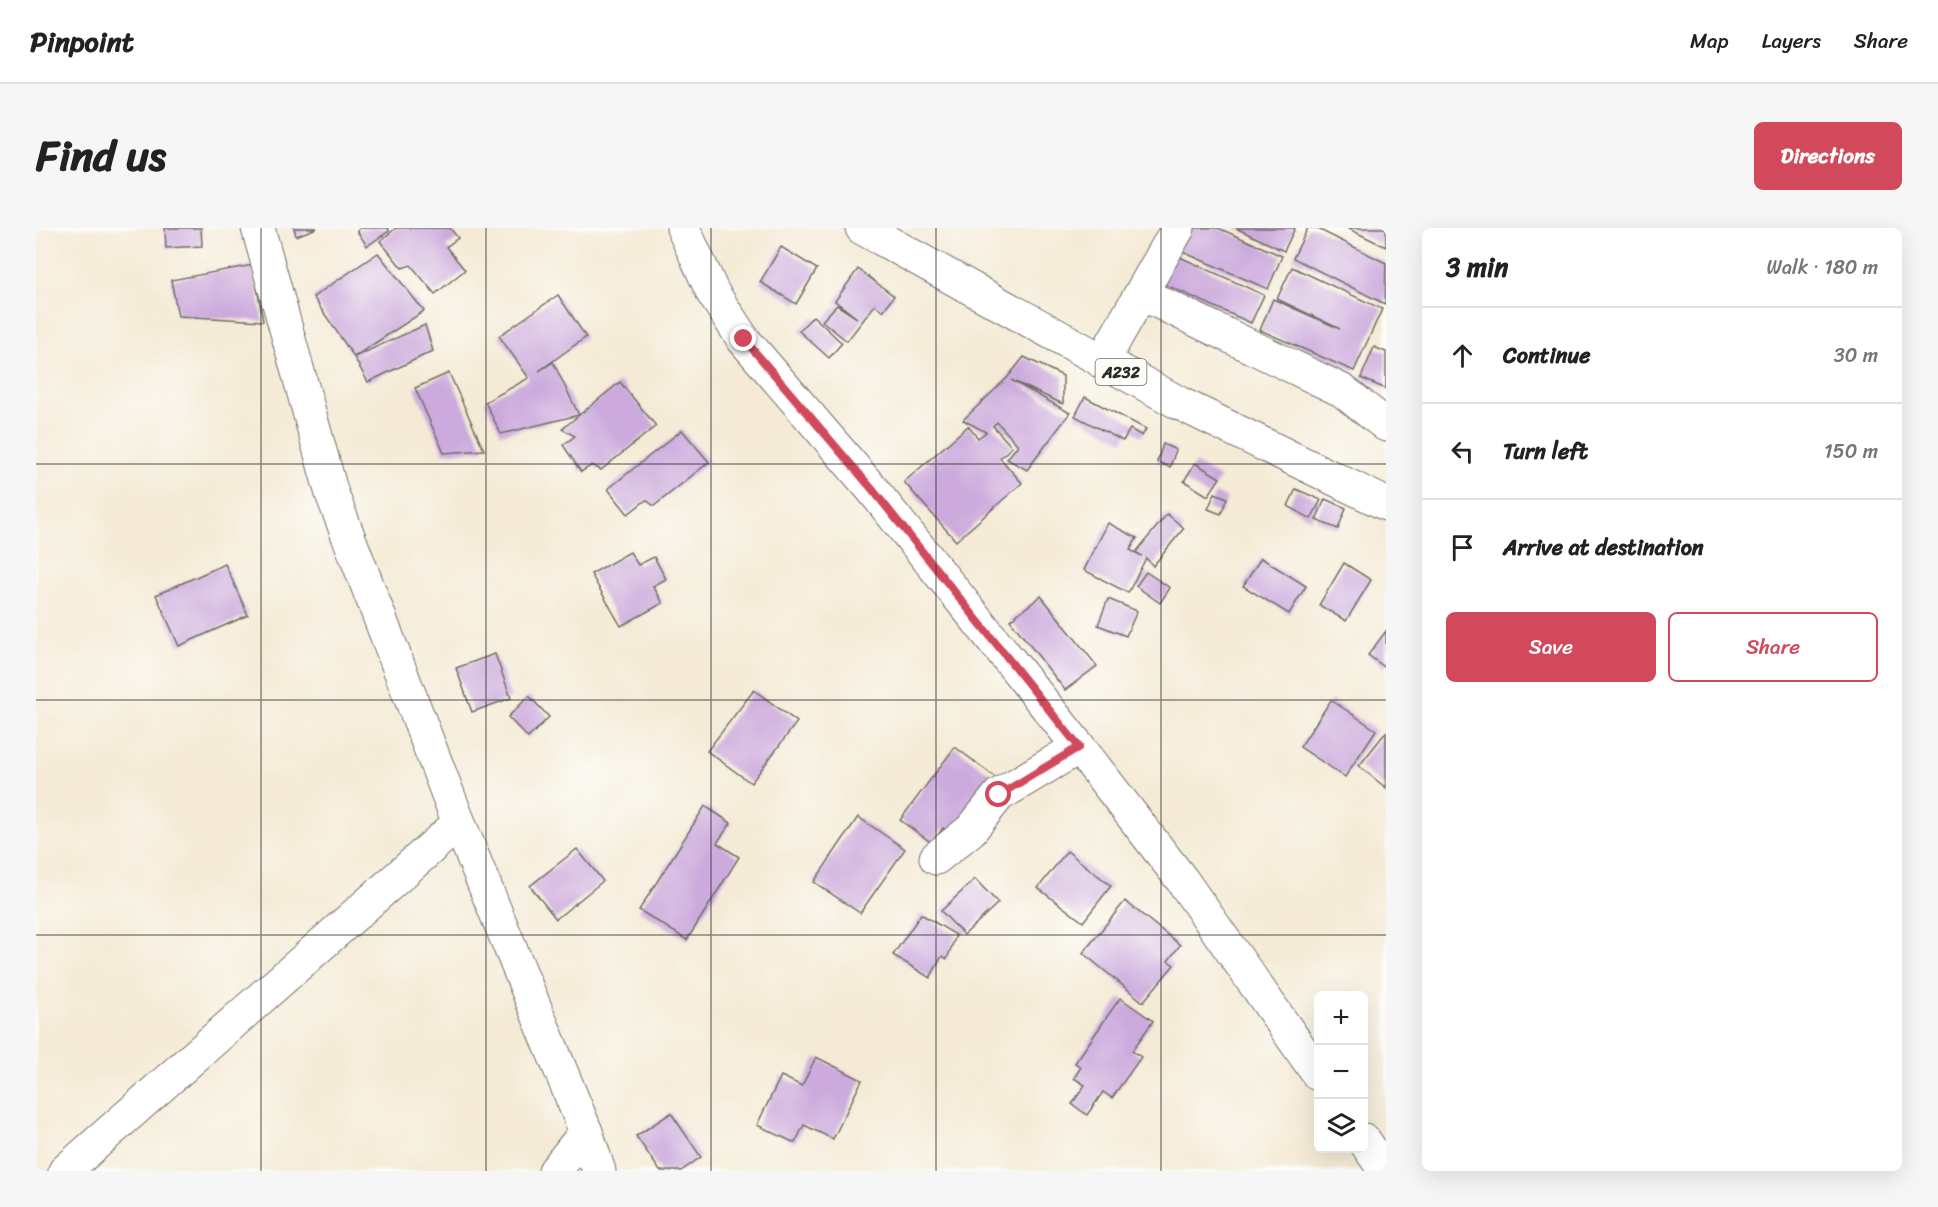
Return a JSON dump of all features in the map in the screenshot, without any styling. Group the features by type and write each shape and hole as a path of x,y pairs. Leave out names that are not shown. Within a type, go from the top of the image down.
{"street":[{"path":"258,228 332,494 459,823 586,1132 598,1171"},
{"name":"A232","path":"862,228 1188,408 1386,504"},
{"path":"1102,362 1178,228"},
{"path":"688,234 713,293 744,339 872,489 1079,747 1182,880 1314,1068"},
{"path":"1142,294 1343,391 1386,425"},
{"path":"936,858 971,830 999,795 1079,747"},
{"path":"65,1171 459,823"},
{"path":"555,1171 586,1132"},
{"path":"1368,1146 1385,1171"}],"building":[{"path":"165,228 201,228 202,246 166,248"},
{"path":"294,228 317,228 296,236"},
{"path":"361,228 388,228 389,231 367,246 357,231"},
{"path":"396,228 450,228 458,238 446,247 465,270 435,294 411,265 402,268 380,241"},
{"path":"1185,228 1218,228 1282,256 1268,289 1176,249"},
{"path":"1236,228 1295,228 1284,251"},
{"path":"1308,228 1316,228 1386,263 1385,304 1293,258"},
{"path":"1347,228 1386,228 1386,247"},
{"path":"781,247 817,269 796,304 760,282"},
{"path":"378,253 424,311 354,357 313,297"},
{"path":"1171,253 1264,295 1251,323 1157,281"},
{"path":"253,265 263,321 178,316 171,280"},
{"path":"1292,267 1382,309 1354,371 1260,330 1273,299 1340,329 1277,299"},
{"path":"858,269 894,296 883,311 875,305 847,341 822,321 837,305 857,318 835,301"},
{"path":"558,295 586,337 539,371 553,362 579,415 501,434 485,402 529,378 499,336"},
{"path":"813,316 842,343 829,358 799,331"},
{"path":"425,325 433,351 368,382 354,357"},
{"path":"1374,347 1386,352 1386,389 1361,378"},
{"path":"1024,357 1063,376 1063,404 1011,380 1070,413 1027,470 1007,459 1018,445 997,422 993,426 1012,447 1000,458 1022,483 956,541 904,482 968,426 978,438 986,432 963,420 1007,378"},
{"path":"449,373 484,450 444,453 415,388"},
{"path":"620,382 656,426 601,470 592,465 581,472 563,445 575,436 562,429"},
{"path":"1085,397 1146,429 1142,436 1130,429 1123,441 1075,416"},
{"path":"682,430 709,462 654,506 646,500 628,514 608,489"},
{"path":"1163,444 1176,450 1170,467 1157,462"},
{"path":"1195,463 1220,478 1208,496 1184,481"},
{"path":"1296,489 1321,500 1311,519 1288,506"},
{"path":"1215,493 1227,498 1221,514 1208,509"},
{"path":"1325,499 1346,508 1338,529 1316,520"},
{"path":"1167,514 1184,528 1153,566 1146,558 1128,593 1084,570 1108,523 1137,538 1130,550 1142,556 1136,552"},
{"path":"630,552 638,565 654,557 666,579 653,586 663,603 621,626 591,574"},
{"path":"1261,558 1306,586 1289,614 1243,586"},
{"path":"1344,563 1371,580 1346,621 1319,605"},
{"path":"225,564 248,615 179,646 156,595"},
{"path":"1146,572 1170,588 1160,603 1136,586"},
{"path":"1041,596 1097,666 1065,690 1010,620"},
{"path":"1108,599 1137,611 1126,636 1098,625"},
{"path":"1386,631 1386,668 1368,655"},
{"path":"495,654 511,698 472,712 456,668"},
{"path":"754,690 797,722 751,783 707,751"},
{"path":"529,696 549,717 528,738 508,717"},
{"path":"1331,700 1376,730 1345,777 1300,747"},
{"path":"1386,732 1386,788 1359,766"},
{"path":"955,747 999,780 956,838 943,828 932,843 900,820"},
{"path":"705,806 731,823 717,843 739,857 687,940 639,910"},
{"path":"858,817 905,849 860,913 814,882"},
{"path":"577,849 603,881 556,919 530,886"},
{"path":"1067,851 1111,886 1083,922 1038,888"},
{"path":"975,879 998,903 964,935 941,911"},
{"path":"1125,901 1180,945 1168,961 1174,965 1143,1002 1083,953"},
{"path":"921,914 956,935 947,959 942,956 930,978 893,955"},
{"path":"1120,998 1153,1021 1132,1051 1141,1057 1112,1098 1103,1092 1087,1115 1072,1104 1085,1085 1074,1078 1081,1067 1075,1063"},
{"path":"816,1057 862,1080 833,1139 804,1125 795,1143 757,1125 781,1076 802,1086"},
{"path":"671,1113 701,1157 681,1171 660,1171 636,1136"}],"route":[{"path":"744,339 872,489 1079,747 999,795"}]}
